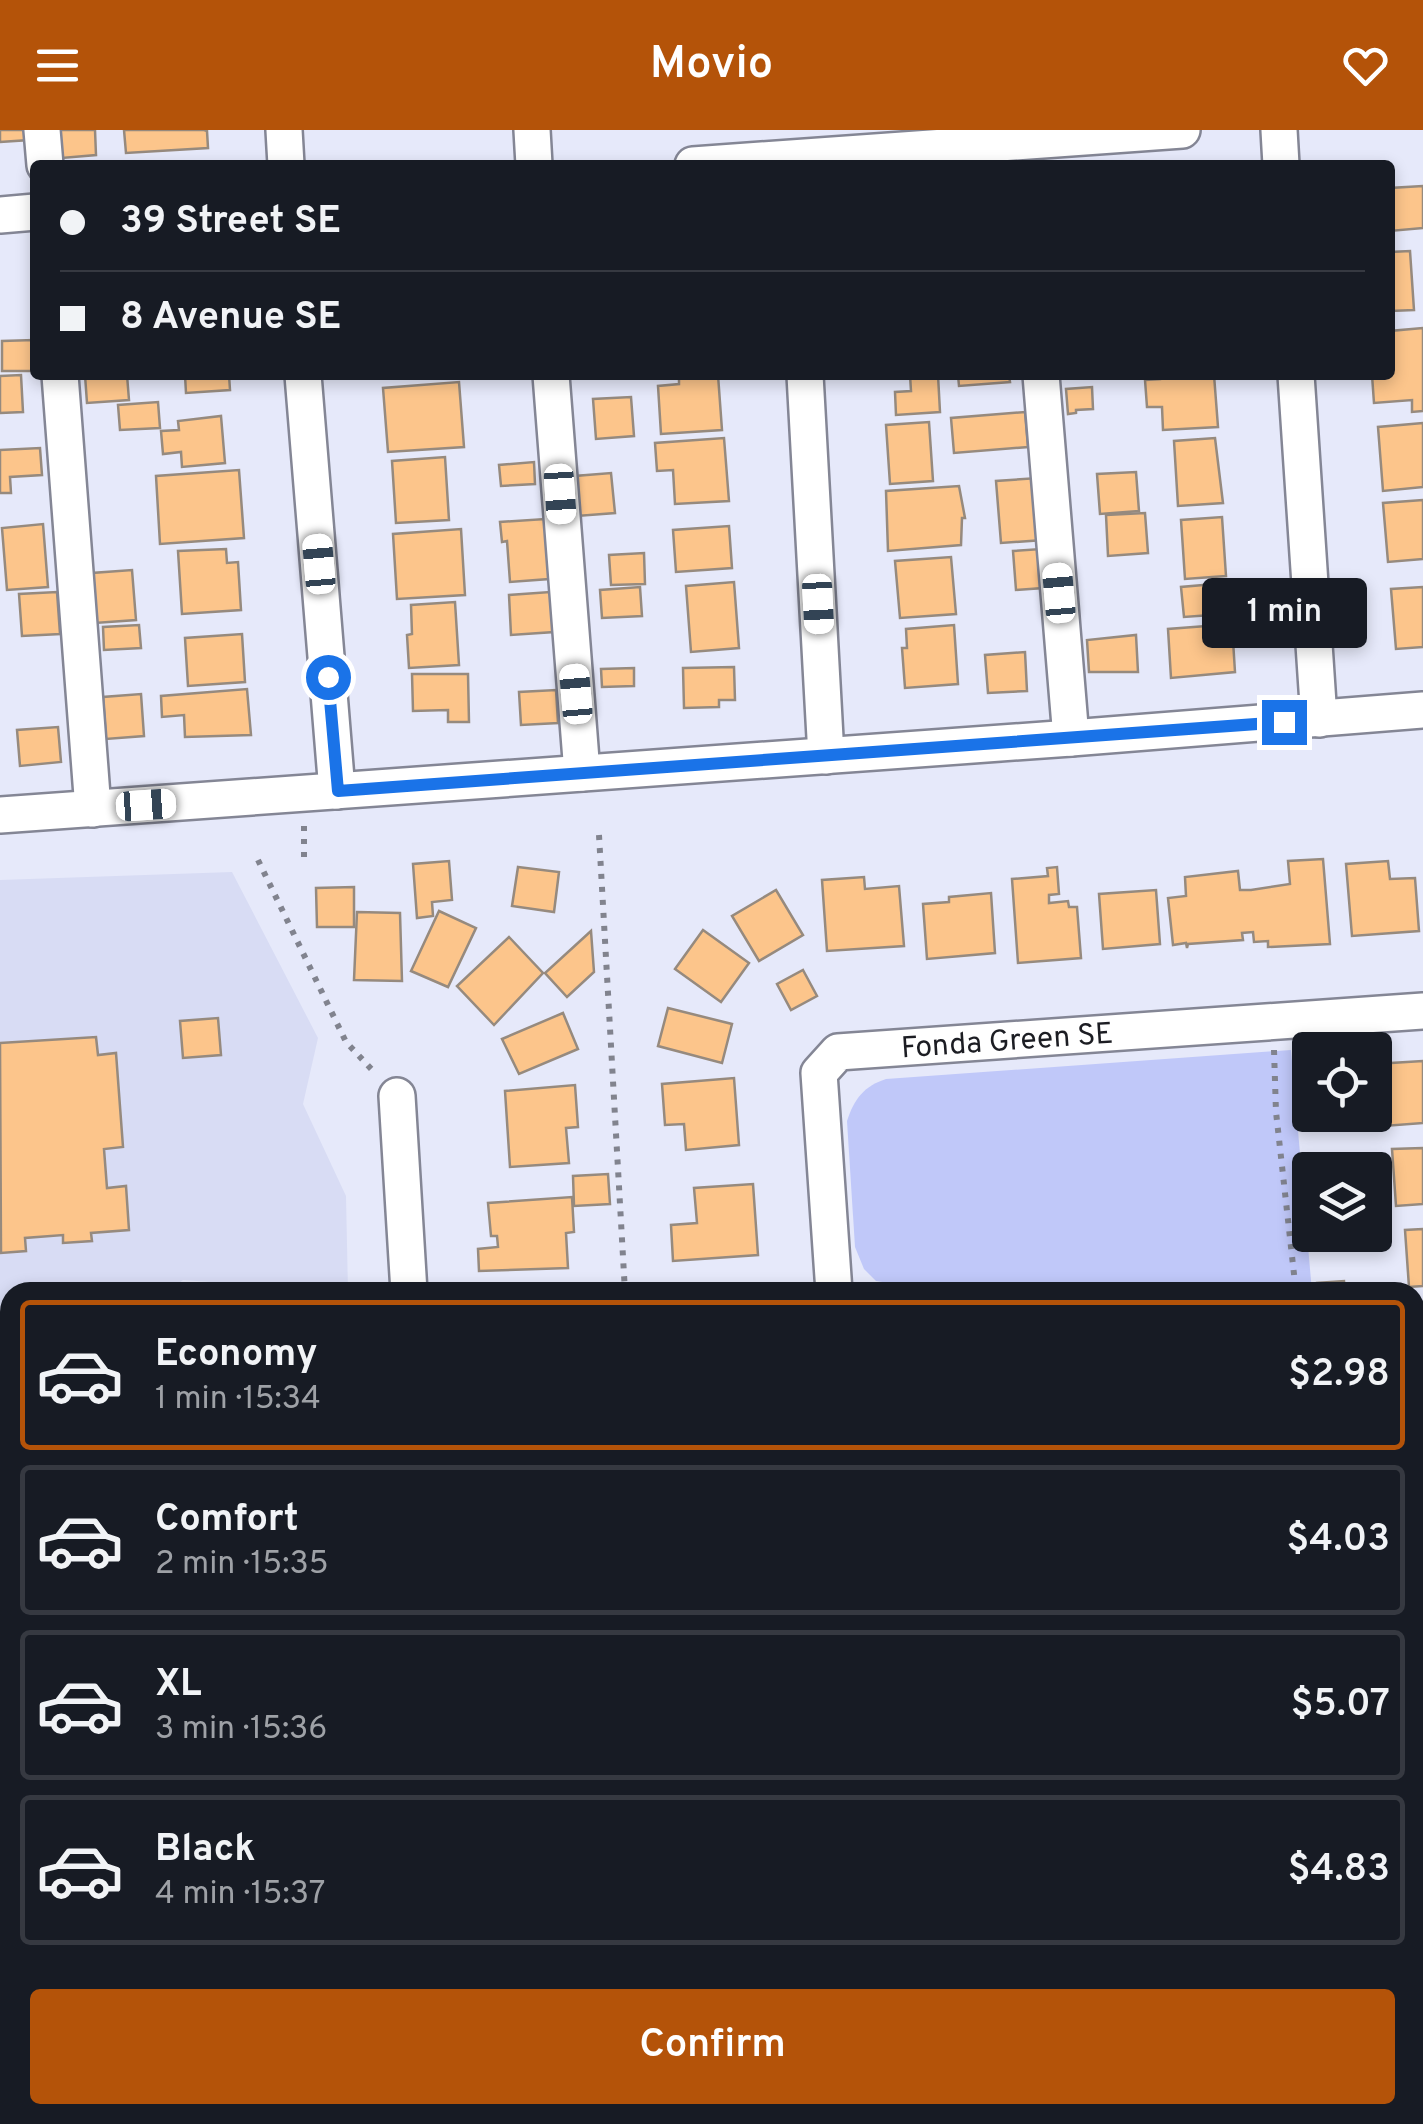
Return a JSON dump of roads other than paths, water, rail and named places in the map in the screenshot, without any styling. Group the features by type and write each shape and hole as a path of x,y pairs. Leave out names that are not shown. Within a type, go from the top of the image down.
{"street":[{"path":"42,130 45,160"},
{"path":"284,130 286,160"},
{"path":"532,130 534,160"},
{"path":"729,160 792,151 1022,146 1182,130"},
{"path":"1279,130 1281,160"},
{"path":"0,215 30,212"},
{"path":"60,380 93,809"},
{"path":"303,380 338,791"},
{"path":"550,380 582,773"},
{"path":"805,380 826,756"},
{"path":"1041,380 1071,738"},
{"path":"1296,380 1319,719"},
{"path":"0,815 1423,710"},
{"name":"Fonda Green SE","path":"833,1282 819,1072 838,1052 1423,1011"},
{"path":"397,1096 408,1282"}]}
